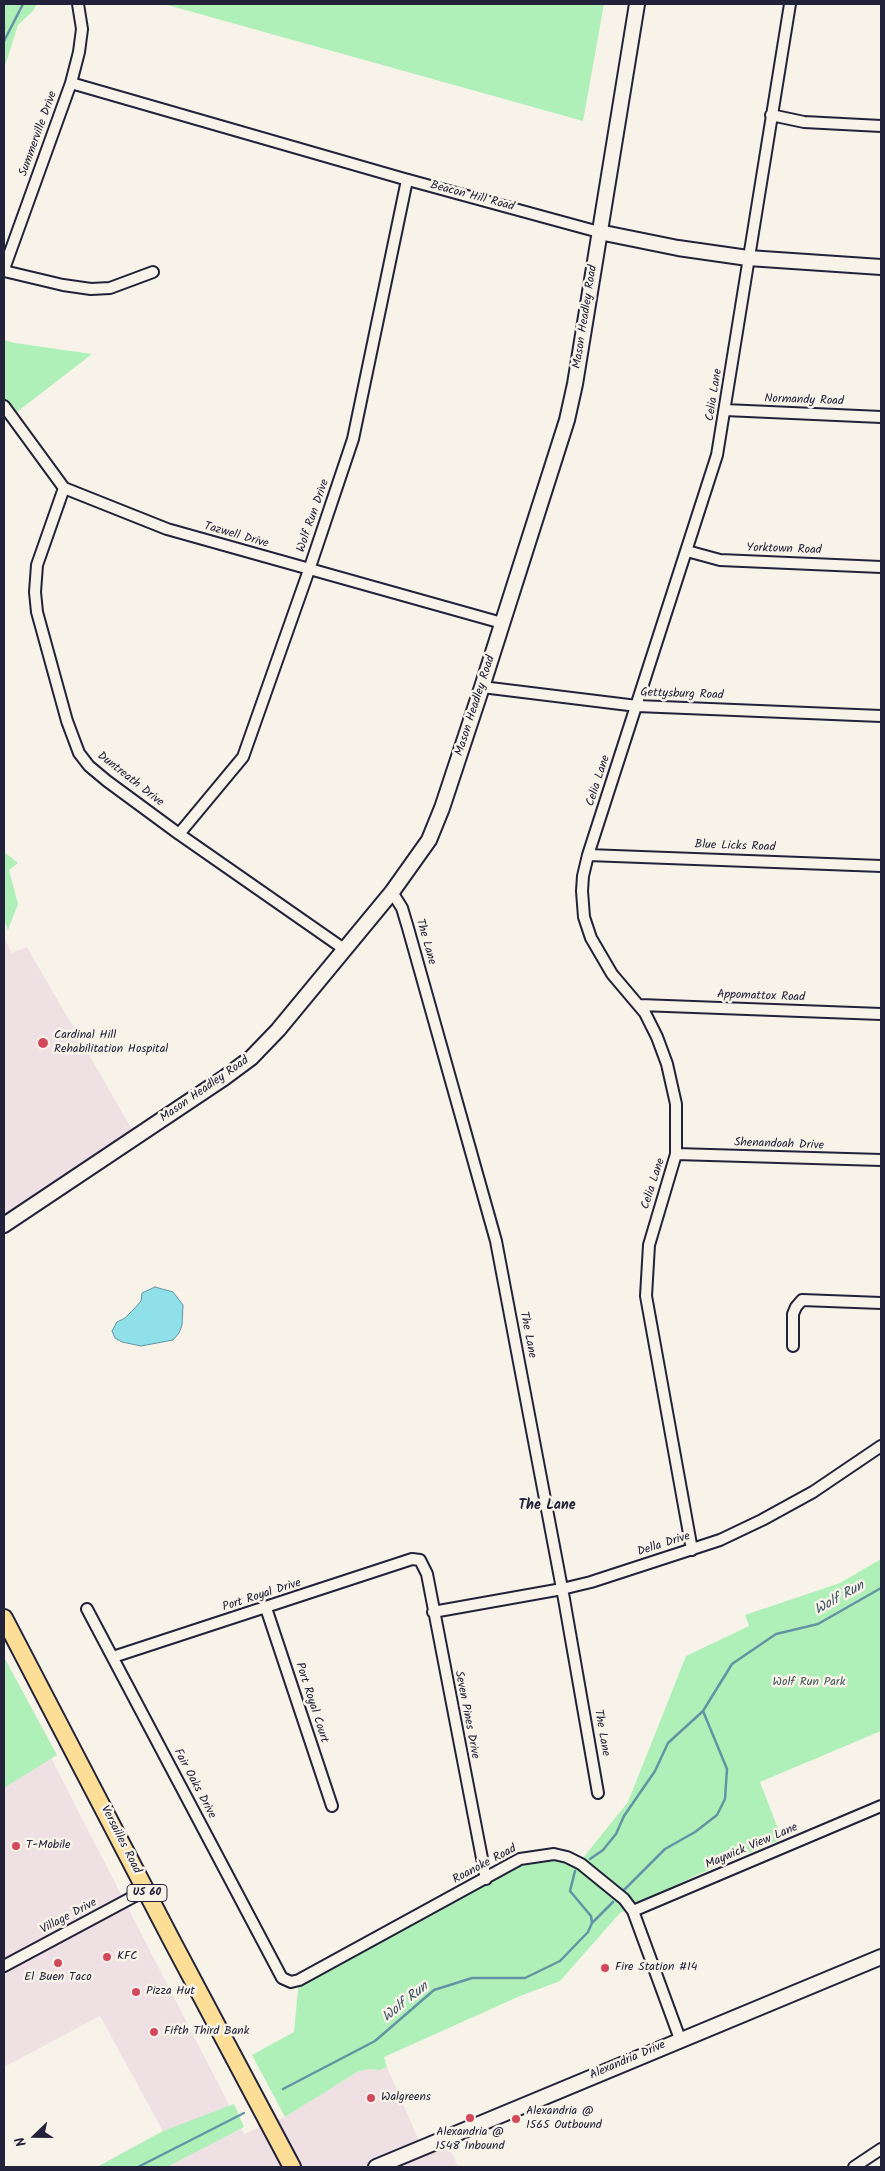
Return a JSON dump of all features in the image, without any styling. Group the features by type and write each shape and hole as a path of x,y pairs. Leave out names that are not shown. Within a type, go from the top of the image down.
{"main road":[{"name":"Mason Headley Road","path":"4,1225 251,1058 278,1030 392,892 422,852 435,828 567,420 575,384 637,4"},
{"name":"Beacon Hill Road","path":"600,232 678,248 748,258 881,267"},
{"name":"Versailles Road","path":"4,1618 292,2167"},
{"name":"Alexandria Drive","path":"376,2167 881,1957"}],"street":[{"name":"Summerville Drive","path":"4,270 71,83 79,52 82,29 78,4"},
{"name":"Celia Lane","path":"692,1550 646,1296 649,1245 676,1154 676,1104 667,1064 657,1037 640,1006 600,957 584,917 582,891 588,855 717,455 726,410 748,258 790,4"},
{"name":"Beacon Hill Road","path":"71,83 407,180 600,232"},
{"path":"771,115 804,122 881,126"},
{"name":"Wolf Run Drive","path":"179,834 243,758 309,570 353,440 407,180"},
{"path":"4,270 63,285 91,289 110,288 153,272"},
{"path":"4,406 64,488"},
{"name":"Normandy Road","path":"726,410 881,416"},
{"name":"Tazwell Drive","path":"64,488 167,529 502,623"},
{"name":"Duntreath Drive","path":"64,488 37,565 35,586 38,612 67,721 79,753 89,766 106,781 344,949"},
{"name":"Yorktown Road","path":"687,551 720,560 881,567"},
{"name":"Gettysburg Road","path":"482,687 637,706 881,716"},
{"name":"Blue Licks Road","path":"588,855 881,866"},
{"name":"The Lane","path":"392,892 402,908 408,928 496,1241 562,1589 598,1793"},
{"name":"Appomattox Road","path":"640,1006 881,1014"},
{"name":"Shenandoah Drive","path":"676,1154 881,1160"},
{"path":"793,1346 793,1314 802,1300 881,1303"},
{"name":"Della Drive","path":"433,1612 562,1589 616,1575 720,1540 813,1492 881,1446"},
{"name":"Port Royal Drive","path":"113,1657 418,1559"},
{"name":"Seven Pines Drive","path":"418,1559 424,1565 427,1574 486,1879"},
{"name":"Port Royal Court","path":"266,1608 332,1806"},
{"name":"Fair Oaks Drive","path":"88,1609 278,1971"},
{"name":"Maywick View Lane","path":"633,1911 881,1806"},
{"name":"Roanoke Road","path":"278,1971 286,1981 299,1980 520,1859 542,1855 567,1857 599,1878 624,1900 633,1911 680,2039"},
{"name":"Village Drive","path":"4,1966 146,1890"},
{"path":"854,2167 881,2149"}],"shaded area":[{"name":"Cardinal Hill Rehabilitation Hospital","path":"4,936 11,953 27,947 134,1133 4,1215"},
{"path":"51,1758 244,2134 285,2117 357,2072 368,2069 380,2070 387,2067 422,2148 445,2138 458,2167 97,2167 163,2131 100,2016 4,2067 4,1788"}],"green space":[{"path":"5,4 37,4 33,11 18,25 4,69"},
{"path":"164,4 604,4 583,121"},
{"path":"4,340 15,343 92,354 4,422"},
{"path":"4,852 18,863 9,870 18,904 8,930 4,920"},
{"name":"Wolf Run Park","path":"881,1559 881,1731 760,1782 782,1839 697,1875 620,1913 560,1981 520,1996 384,2057 387,2067 380,2070 368,2069 357,2072 285,2117 252,2055 294,2032 299,1980 511,1863 554,1854 579,1863 628,1802 686,1656 749,1626 745,1615 840,1583"},
{"path":"4,1657 57,1755 4,1788"},
{"path":"234,2104 244,2127 167,2167 97,2167 163,2131"}],"water":[{"path":"155,1287 173,1292 183,1305 182,1325 179,1333 173,1340 141,1346 122,1342 115,1338 112,1331 117,1322 125,1318 135,1308 141,1301 142,1293"}],"waterway":[{"path":"4,41 23,4"},
{"name":"Wolf Run","path":"590,1859 603,1850 616,1834 624,1816 655,1771 668,1743 703,1711 732,1664 776,1634 818,1624 881,1588"},
{"path":"624,1890 665,1849 695,1832 717,1815 725,1799 727,1769 703,1711"},
{"name":"Wolf Run","path":"283,2089 375,2041 434,1990 472,1978 525,1978 560,1961 588,1932 592,1923 591,1916 570,1891 575,1871"},
{"path":"592,1923 613,1902"},
{"name":"Wolf Run","path":"138,2167 244,2113"}],"place":[{"name":"Cardinal Hill Rehabilitation Hospital","path":"43,1043"},
{"name":"T-Mobile","path":"16,1846"},
{"name":"KFC","path":"107,1957"},
{"name":"El Buen Taco","path":"58,1963"},
{"name":"Fire Station #14","path":"605,1968"},
{"name":"Pizza Hut","path":"136,1992"},
{"name":"Fifth Third Bank","path":"154,2032"},
{"name":"Walgreens","path":"371,2098"},
{"name":"Alexandria @ 1548 Inbound","path":"470,2118"},
{"name":"Alexandria @ 1565 Outbound","path":"516,2119"}],"district":[{"name":"The Lane","path":"547,1507"}]}
